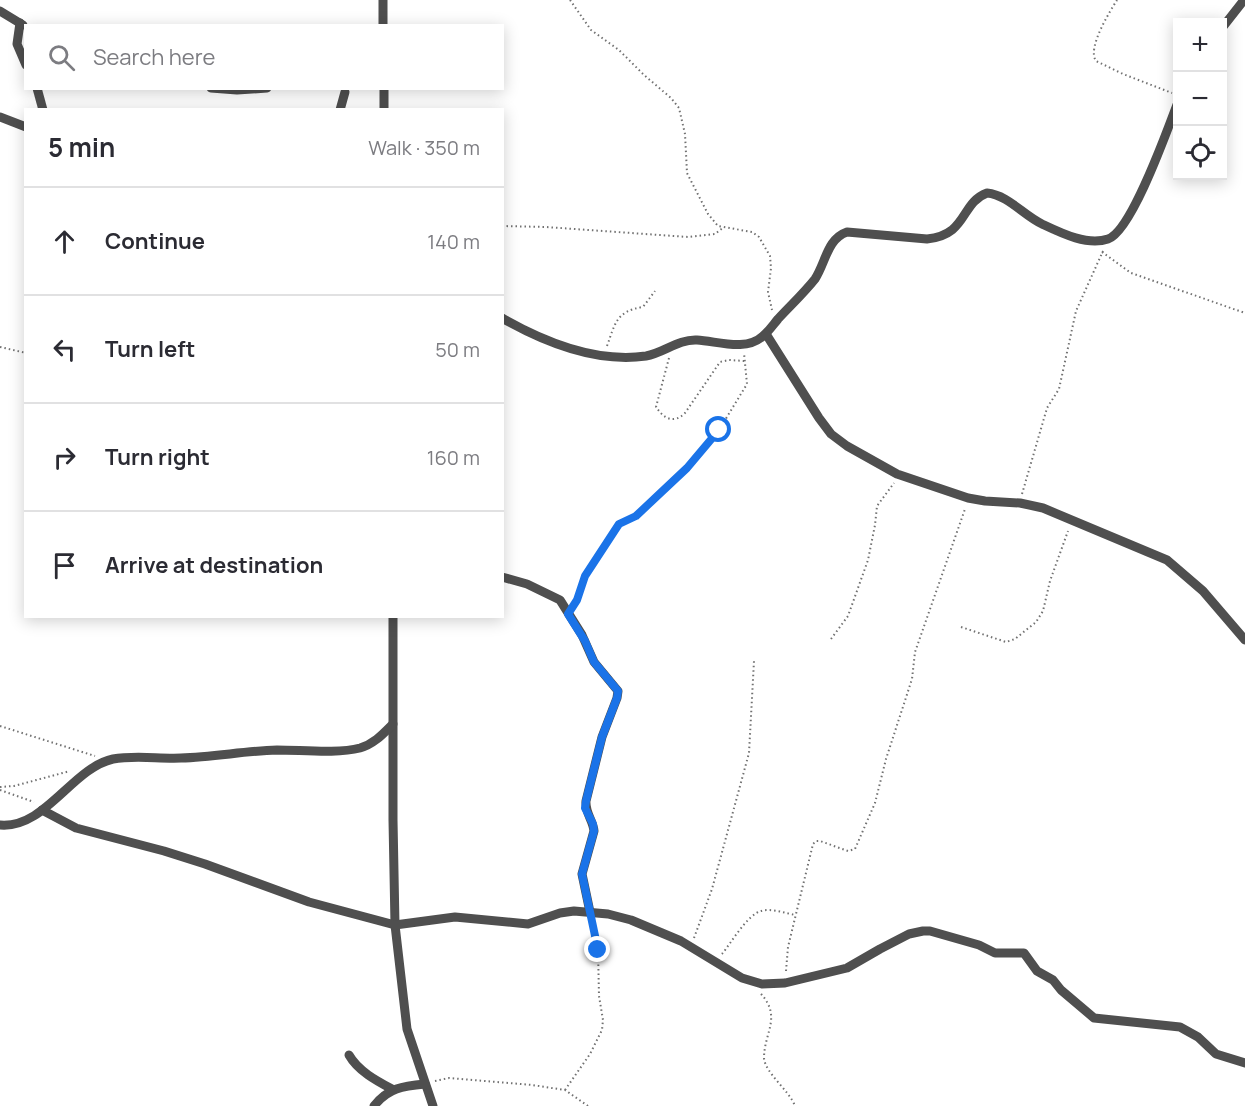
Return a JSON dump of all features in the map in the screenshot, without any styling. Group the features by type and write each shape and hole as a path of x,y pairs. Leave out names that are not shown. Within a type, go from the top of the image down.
{"street":[{"path":"382,0 383,24"},
{"path":"1227,22 1244,0"},
{"path":"0,10 22,24 17,44 24,60"},
{"path":"38,90 42,108"},
{"path":"384,90 384,108"},
{"path":"341,108 345,92"},
{"path":"504,319 543,339 599,354 629,357 656,354 671,346 696,340 742,344 759,340 816,277 832,243 841,234 848,232 927,239 939,237 955,228 976,199 987,193 1000,196 1029,217 1073,237 1093,241 1107,240 1120,231 1145,186 1173,115"},
{"path":"0,117 24,126"},
{"path":"766,334 831,434 847,446 897,474 968,498 1020,503 1043,508 1167,560 1203,591 1245,640"},
{"path":"504,578 553,596 564,605 585,641 594,662 618,691 602,737 585,808 594,831 582,874 590,912"},
{"path":"393,618 395,925 407,1029 433,1106"},
{"path":"0,825 12,825 43,808 91,770 109,760 184,758 248,751 360,748 372,743 393,724"},
{"path":"43,808 76,828 164,851 309,902 395,925 455,917 528,924 560,913 608,914 631,920 691,946 752,982 762,984 785,983 848,968 909,934 930,931 979,945 995,953 1024,953 1036,971 1053,980 1094,1018 1180,1027 1198,1037 1216,1054 1245,1063"},
{"path":"349,1055 352,1061 368,1074 392,1089"},
{"path":"374,1106 392,1089 425,1084"}],"path":[{"path":"570,0 591,30 619,50 679,108 685,134 687,173 713,221 724,227 752,232 770,256 769,302 776,322"},
{"path":"1116,0 1093,50 1096,61 1173,94"},
{"path":"504,226 546,226 688,237 715,234 724,227"},
{"path":"1020,503 1047,408 1059,389 1076,311 1107,240"},
{"path":"1102,252 1131,273 1245,313"},
{"path":"599,354 607,346 609,334 621,315 627,311 643,308 655,291"},
{"path":"568,614 577,600 585,576 619,524 636,516 687,468 719,430 747,384 742,344"},
{"path":"671,346 656,407 664,417 673,420 679,419 685,413 720,362 729,360 745,362"},
{"path":"0,347 24,353"},
{"path":"831,639 848,615 868,560 877,506 893,486 897,474"},
{"path":"785,983 788,947 813,844 820,841 848,851 855,849 875,803 886,759 912,679 915,652 968,498"},
{"path":"961,627 1006,642 1015,639 1041,617 1050,581 1067,534 1068,526 1064,517"},
{"path":"691,946 712,889 749,753 754,661"},
{"path":"0,726 109,760"},
{"path":"0,789 71,771"},
{"path":"0,789 43,808"},
{"path":"716,961 750,919 760,911 795,915"},
{"path":"564,1090 590,1054 602,1030 598,950 590,912"},
{"path":"752,982 771,1006 771,1021 764,1059 795,1105"},
{"path":"425,1084 449,1077 485,1079 564,1090 588,1106"}],"route":[{"path":"598,950 582,874 594,831 585,808 602,737 618,691 592,659 585,641 568,614 577,600 585,576 614,530 625,519 636,516 687,468 719,430"}]}
